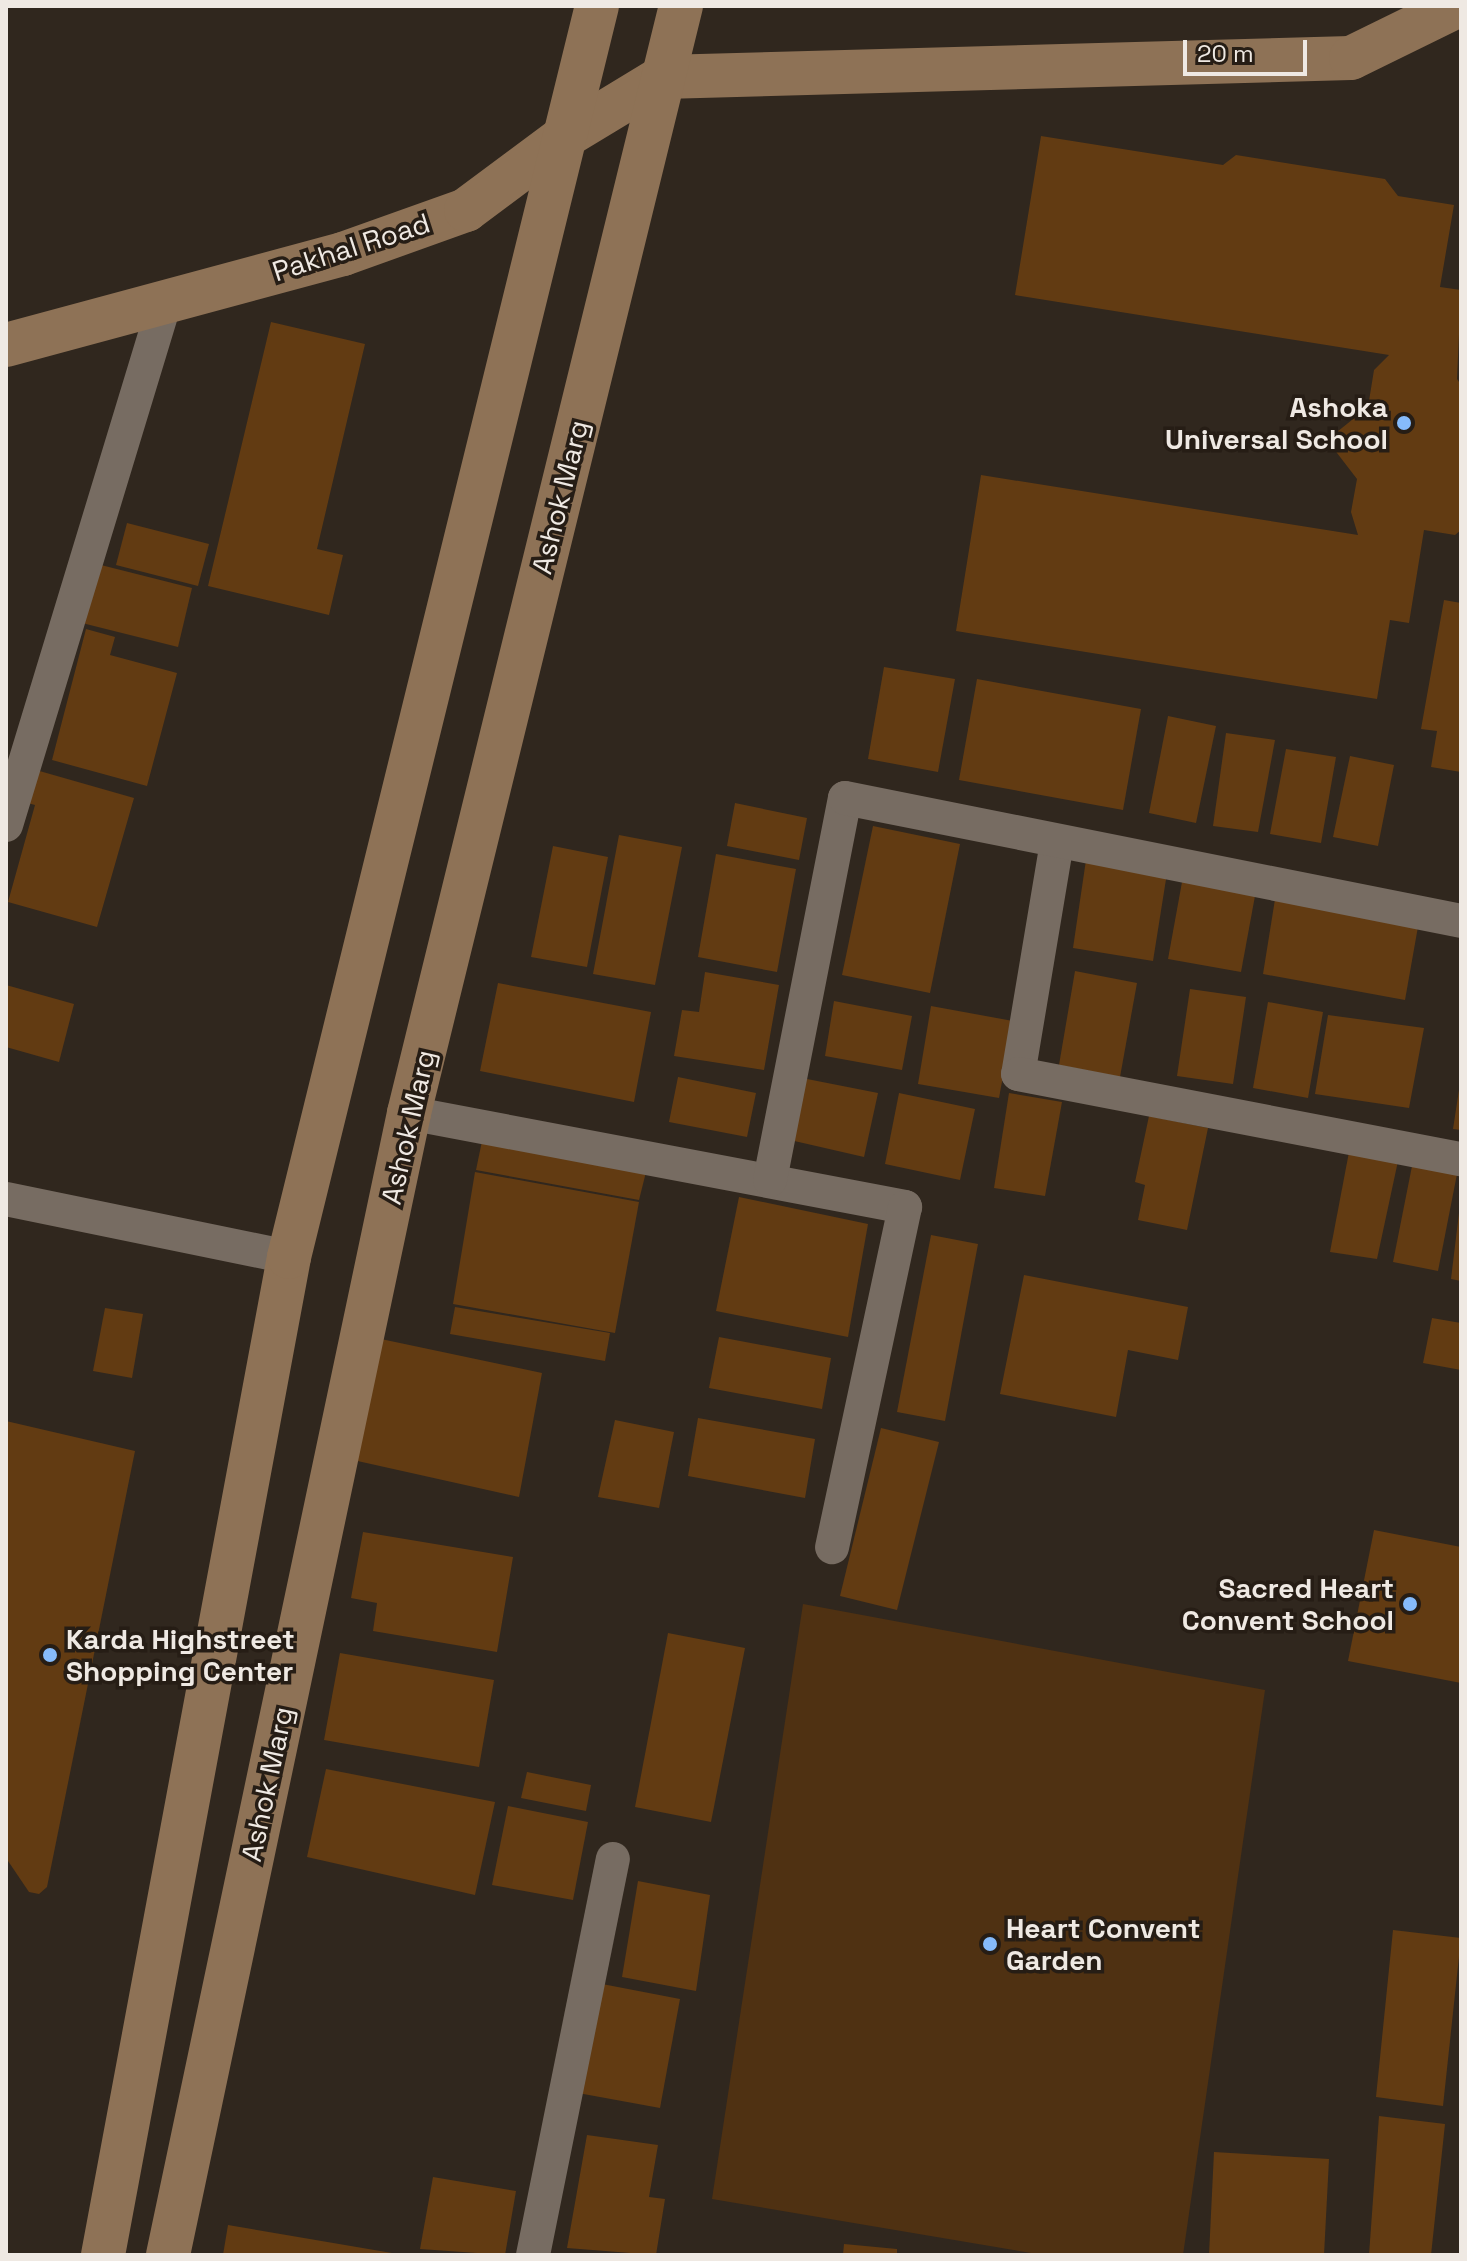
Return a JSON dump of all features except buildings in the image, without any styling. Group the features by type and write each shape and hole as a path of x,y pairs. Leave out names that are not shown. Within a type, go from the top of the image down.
{"street":[{"path":"103,2255 289,1257 597,6"},
{"name":"Ashok Marg","path":"168,2255 409,1113 681,6"},
{"path":"663,77 1351,58 1442,10"},
{"name":"Pakhal Road","path":"6,345 343,254 466,210 564,137 663,77"},
{"path":"6,825 165,302"},
{"path":"770,1180 845,798 1461,921"},
{"path":"1057,842 1018,1074 1461,1159"},
{"path":"409,1113 905,1207 832,1547"},
{"path":"6,1199 289,1257"},
{"path":"533,2255 613,1859"}],"shaded area":[{"name":"Heart Convent Garden","path":"803,1604 1265,1690 1183,2255 1043,2255 712,2199"}],"place":[{"name":"Ashoka Universal School","path":"1404,423"},
{"name":"Sacred Heart Convent School","path":"1410,1604"},
{"name":"Karda Highstreet Shopping Center","path":"50,1655"},
{"name":"Heart Convent Garden","path":"990,1944"}]}
